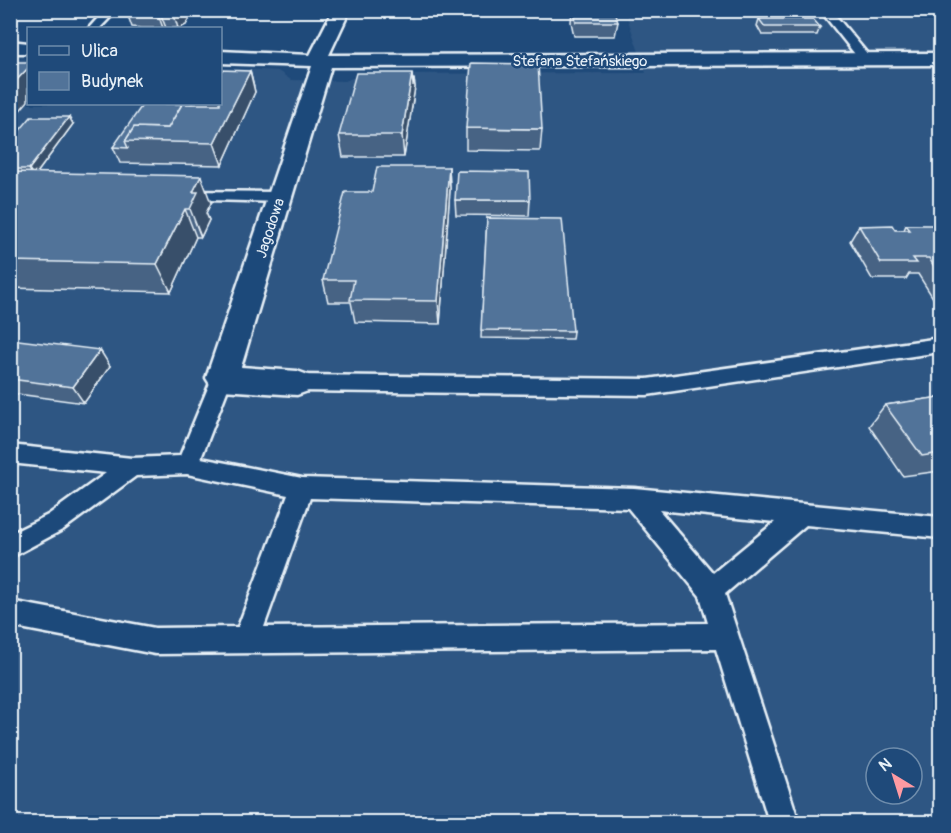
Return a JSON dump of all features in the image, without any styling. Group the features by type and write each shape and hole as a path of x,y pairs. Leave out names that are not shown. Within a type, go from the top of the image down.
{"street":[{"name":"Jagodowa","path":"222,378 322,66 321,51 342,10"},
{"path":"10,47 27,48"},
{"name":"Stefana Stefańskiego","path":"222,57 320,61 940,59"},
{"path":"222,378 297,383"}],"lane":[{"path":"95,27 112,10"},
{"path":"825,10 866,60"},
{"path":"162,196 280,197"},
{"path":"297,383 647,387 940,345"},
{"path":"187,465 222,378"},
{"path":"10,454 132,467 187,465 302,488 634,498 940,528"},
{"path":"10,547 56,522 132,467"},
{"path":"246,640 302,488"},
{"path":"634,498 711,590 784,822"},
{"path":"711,590 801,515"},
{"path":"10,613 155,641 725,636"}],"shaded area":[{"path":"625,11 940,11 940,822 11,822 10,58 27,59 27,105 222,105 222,68 278,71 291,80 345,81 362,74 646,73"}],"building":[{"path":"129,10 182,10 174,15 159,17 127,13"},
{"path":"573,10 614,11 618,22 576,22"},
{"path":"759,19 813,19 820,27 765,27"},
{"path":"10,62 27,62 27,69 10,87"},
{"path":"471,63 538,64 542,129 466,128"},
{"path":"222,70 250,71 214,143 125,141 134,127 168,128 181,105 222,105"},
{"path":"356,73 412,73 402,135 339,135"},
{"path":"142,105 181,105 168,128 134,127 125,141 128,148 113,147"},
{"path":"31,117 69,117 29,169 10,169 10,142"},
{"path":"377,167 449,167 438,301 350,300 354,280 323,280 345,192 372,192"},
{"path":"457,171 529,172 530,200 455,200"},
{"path":"10,172 201,176 193,192 198,192 190,209 185,209 157,264 10,261"},
{"path":"487,218 562,219 573,331 481,330"},
{"path":"892,225 895,230 910,230 906,225 940,225 940,276 929,258 913,258 917,263 881,263 859,226"},
{"path":"10,339 100,350 73,387 10,379"},
{"path":"940,397 940,453 922,456 885,405"}]}
